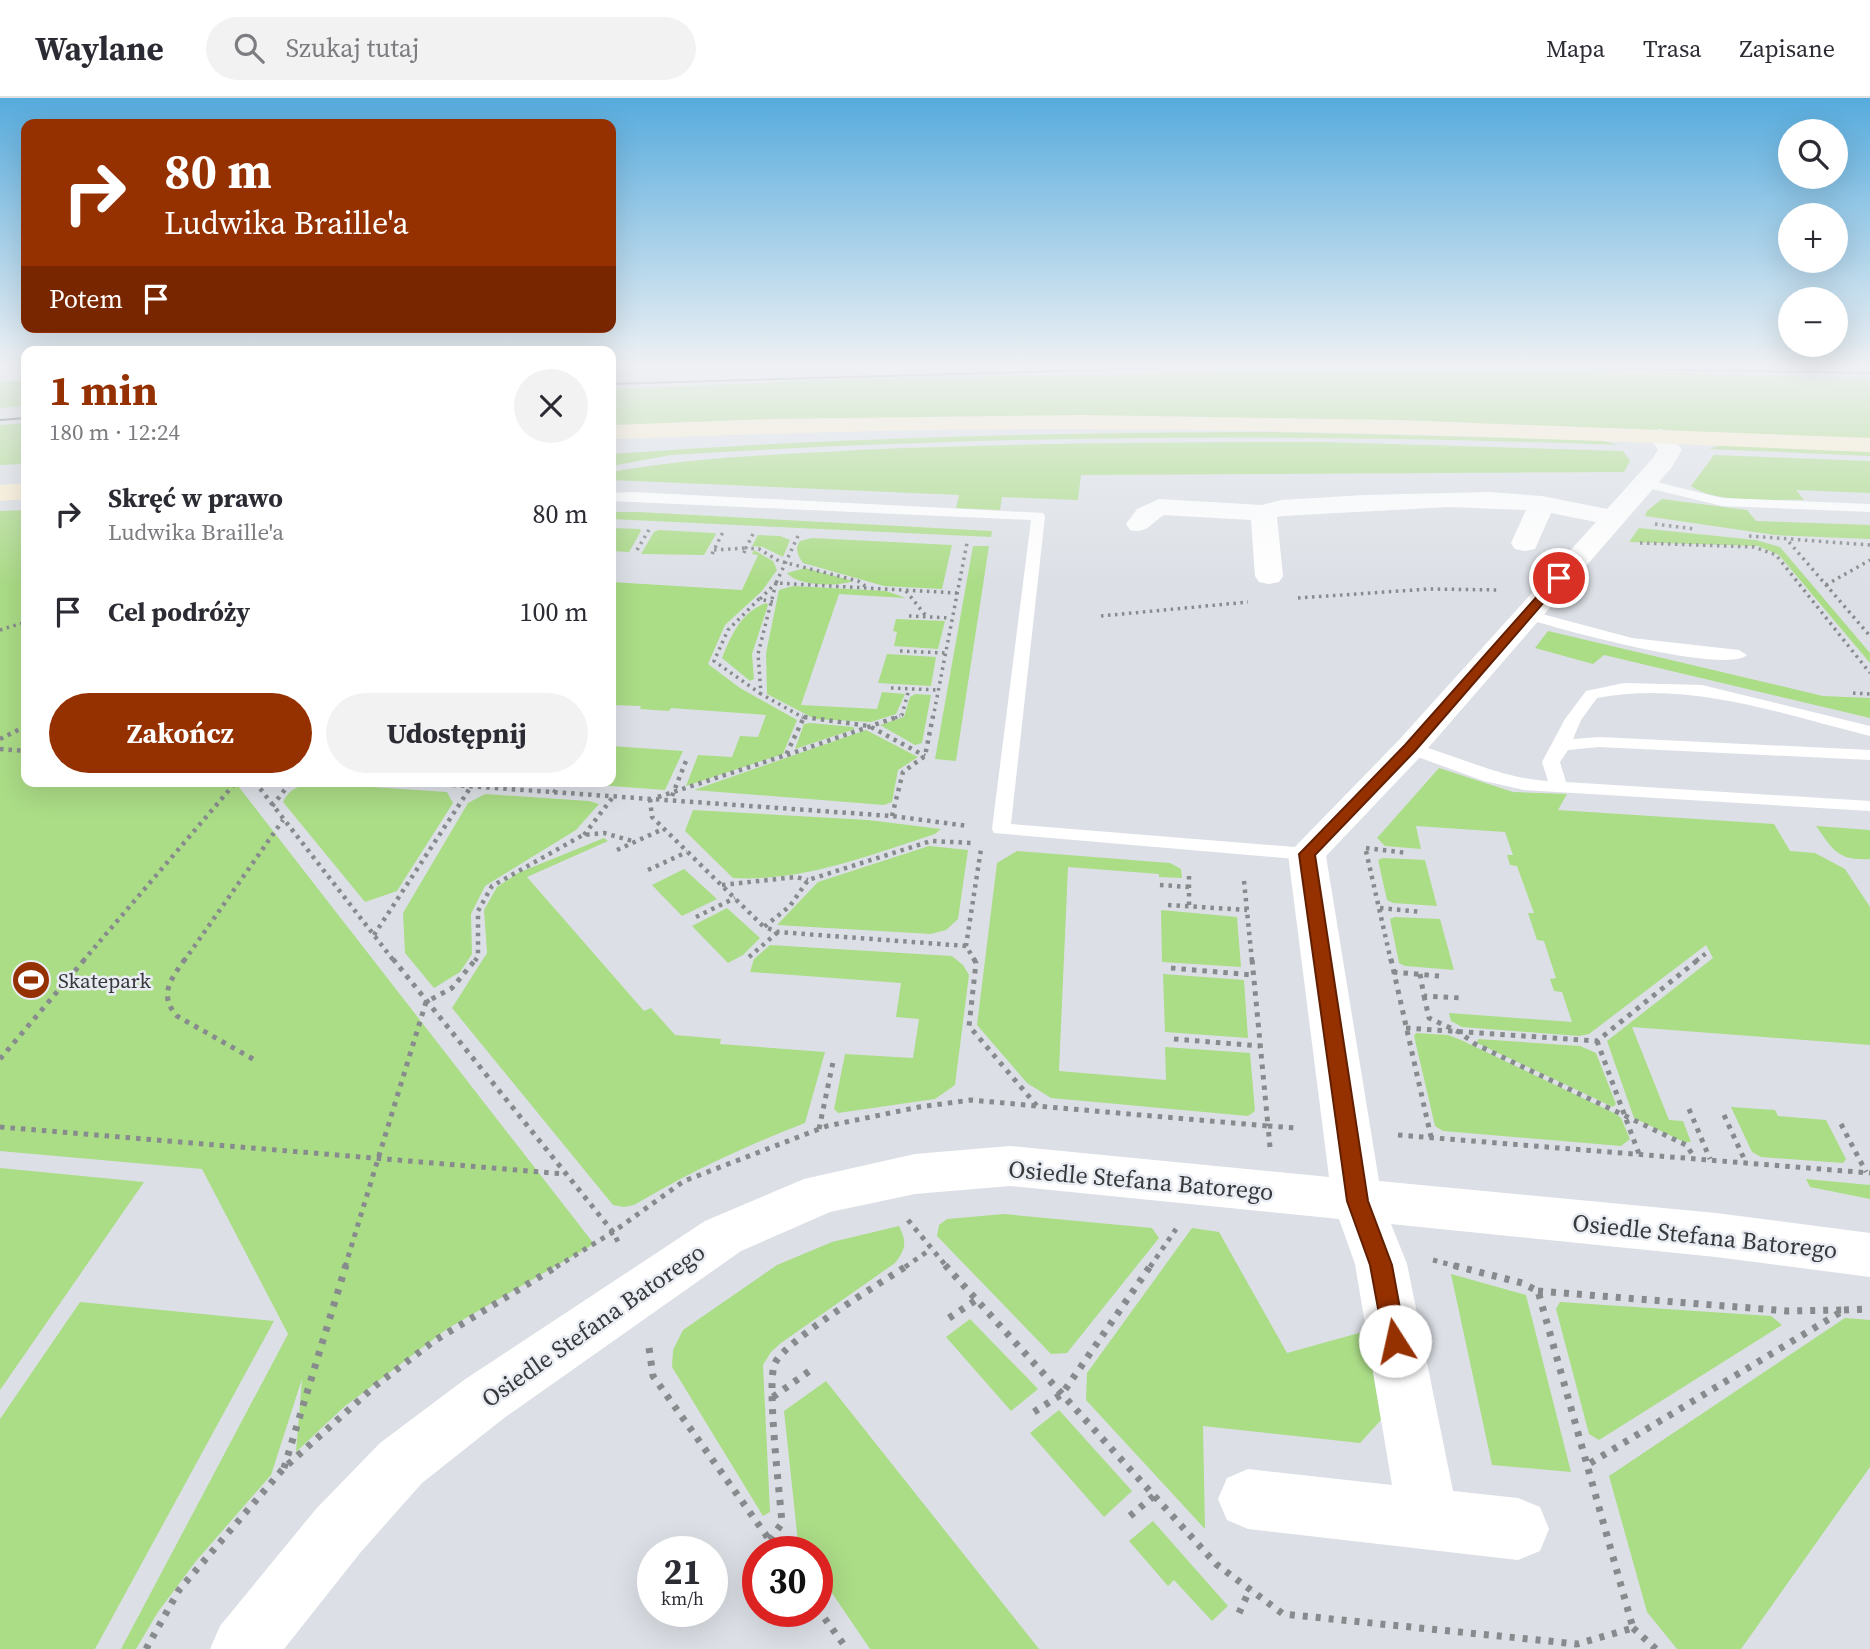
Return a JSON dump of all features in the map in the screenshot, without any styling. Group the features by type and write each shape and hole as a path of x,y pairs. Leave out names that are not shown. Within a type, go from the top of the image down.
{"street":[{"path":"616,450 783,440"},
{"path":"1428,1519 1381,1265 1357,1201 1347,1132 1317,844 1410,748 1534,606 1622,531 1644,483 1670,450 1663,440"},
{"path":"1762,440 1870,445"},
{"path":"0,472 21,470"},
{"path":"0,493 21,491"},
{"path":"1139,524 1146,515 1159,508 1263,513 1281,508 1439,499 1542,504 1622,531"},
{"path":"1524,543 1542,504"},
{"path":"1263,513 1269,576"},
{"name":"Osiedle Stefana Batorego","path":"243,1649 338,1531 401,1463 484,1399 723,1236 822,1193 915,1174 1010,1166 1716,1235 1870,1255"},
{"path":"1248,1499 1518,1529"}],"lane":[{"path":"1644,483 1722,502 1870,508"},
{"path":"616,497 645,496 1038,516 1001,829 1317,844"},
{"path":"1534,606 1578,632 1651,648 1739,655"},
{"path":"1559,787 1551,762 1573,719 1592,694 1624,688 1702,690 1870,731"},
{"path":"1562,745 1599,742 1870,755"},
{"path":"1410,748 1507,782 1870,806"}],"path":[{"path":"637,550 652,524 639,524"},
{"path":"713,528 725,528 713,552 759,549 787,562 858,581 865,587"},
{"path":"742,557 755,530 745,530"},
{"path":"761,694 758,654 776,583 800,532 789,531"},
{"path":"1622,531 1754,547 1776,555 1870,673"},
{"path":"892,816 903,772 925,756 967,541"},
{"path":"1789,541 1870,636"},
{"path":"1826,585 1870,560"},
{"path":"925,756 869,726 805,720 712,661 728,629 776,583 957,593"},
{"path":"1293,598 1429,589 1494,589 1534,606"},
{"path":"905,590 926,616"},
{"path":"759,599 773,602"},
{"path":"1101,616 1252,602"},
{"path":"909,615 951,618"},
{"path":"0,630 21,624"},
{"path":"900,651 945,653"},
{"path":"891,688 938,690"},
{"path":"672,798 902,715 909,690"},
{"path":"786,755 805,720"},
{"path":"0,738 21,728"},
{"path":"0,749 21,751"},
{"path":"672,798 686,761"},
{"path":"0,1059 232,787"},
{"path":"259,787 426,1002 612,1232 643,1291 653,1376 766,1536"},
{"path":"272,806 287,787"},
{"path":"374,935 471,787"},
{"path":"492,787 892,816 1001,829"},
{"path":"554,793 557,787"},
{"path":"284,1469 426,1002 452,988 468,972 478,956 478,911 492,886 583,835 613,797"},
{"path":"649,799 652,817 764,927 778,932 966,946"},
{"path":"253,1059 177,1016 169,1008 166,995 169,982 283,820"},
{"path":"617,850 663,829"},
{"path":"583,835 604,833 636,842"},
{"path":"721,886 796,877 808,880 931,841 982,844 966,946 976,963 969,1026 1037,1106 1868,1173"},
{"path":"1317,844 1407,853"},
{"path":"1366,848 1431,1137"},
{"path":"648,870 687,852"},
{"path":"1244,875 1275,1193"},
{"path":"764,927 774,922 805,888 808,880"},
{"path":"1160,885 1189,887"},
{"path":"696,917 735,898"},
{"path":"1168,905 1247,910"},
{"path":"1380,908 1422,912"},
{"path":"748,957 778,932"},
{"path":"1406,1028 1597,1041 1709,951"},
{"path":"1171,968 1253,975"},
{"path":"1393,972 1439,976"},
{"path":"1420,974 1429,1018 1459,1032 1475,1044 1625,1114 1686,1146 1696,1159"},
{"path":"1424,996 1461,998"},
{"path":"1174,1040 1260,1046"},
{"path":"1597,1041 1639,1154"},
{"path":"819,1129 833,1062"},
{"path":"1689,1109 1711,1160"},
{"path":"1724,1115 1746,1163"},
{"path":"1841,1124 1868,1173"},
{"path":"0,1127 566,1174"},
{"path":"905,1217 931,1250 1216,1564"},
{"path":"1034,1412 1062,1394 1182,1220"},
{"path":"772,1536 782,1523 772,1398 774,1364 793,1343 931,1250"},
{"path":"1538,1291 1788,1311 1870,1309"},
{"path":"949,1318 976,1300"},
{"path":"1587,1465 1844,1310"},
{"path":"772,1398 815,1367"},
{"path":"1130,1516 1154,1495"},
{"path":"1239,1613 1250,1589"},
{"path":"831,1627 847,1649"},
{"path":"1633,1628 1656,1649"}],"green space":[{"path":"0,440 21,440 21,464 0,465"},
{"path":"852,440 1011,440 671,455 616,465 616,454"},
{"path":"1463,440 1601,440 1619,445"},
{"path":"1324,442 1623,451 1630,461 1624,472 1081,475 1078,500 1002,497 1000,510 956,508 959,495 616,480 616,471 734,457 858,450 1091,443"},
{"path":"1725,444 1870,451 1870,456 1709,449"},
{"path":"1714,455 1870,461 1870,493 1796,490 1804,500 1715,496 1691,486"},
{"path":"1662,499 1747,510 1756,521 1870,525 1870,539 1775,535 1645,516 1647,511"},
{"path":"21,510 21,787 239,787 594,1244 447,1329 344,1407 296,1452 302,1379 271,1475 196,1561 158,1612 136,1649 121,1649 288,1334 202,1169 0,1151 0,511"},
{"path":"616,512 992,531 991,537 616,519"},
{"path":"616,528 640,529 629,552 616,551"},
{"path":"1639,528 1756,540 1780,547 1870,653 1870,663 1779,555 1758,546 1629,542"},
{"path":"659,530 716,534 704,555 641,554 654,532"},
{"path":"758,535 780,536 790,540 783,557 763,547 752,546"},
{"path":"812,538 952,545 942,589 884,586 803,563 797,552 798,544"},
{"path":"973,546 989,546 956,761 935,759"},
{"path":"754,550 773,561 777,570 762,591 725,625 708,664 740,688 797,720 783,754 686,786 698,755 732,757 740,736 758,737 766,715 671,708 669,711 616,705 616,582 742,590 758,555 752,554"},
{"path":"805,568 853,581 838,584 809,583 787,573"},
{"path":"793,586 886,591 906,598 839,594 801,705 877,709 882,692 905,694 896,714 871,722 815,719 767,694 766,653 779,590"},
{"path":"766,603 768,605 752,654 754,679 750,681 722,658 733,633 743,619"},
{"path":"896,619 945,621 938,649 894,646 897,632 893,631"},
{"path":"1548,631 1823,696 1870,698 1870,718 1604,655 1593,664 1535,648"},
{"path":"887,654 936,657 931,686 878,683"},
{"path":"915,694 931,695 922,743 915,745 880,725 904,717 910,697"},
{"path":"804,724 855,729 795,749"},
{"path":"866,730 918,757 898,770 892,802 884,805 694,790"},
{"path":"616,746 683,751 665,790 616,786"},
{"path":"1439,768 1513,792 1567,794 1558,810 1774,824 1790,851 1815,853 1845,869 1870,907 1870,1045 1632,1027 1669,1120 1683,1121 1691,1142 1684,1142 1634,1118 1607,1041 1713,958 1706,945 1589,1034 1579,1036 1462,1027 1451,1021 1449,1013 1572,1022 1562,992 1554,991 1550,979 1556,978 1544,941 1537,940 1528,913 1534,913 1517,866 1510,865 1507,855 1513,855 1505,832 1416,826 1421,849 1385,846 1377,838"},
{"path":"372,787 447,792 453,803 397,891 365,902 283,802 295,788"},
{"path":"485,794 589,801 599,804 576,830 485,886 471,914 472,954 460,972 434,988 405,953 403,913 468,803"},
{"path":"693,810 868,820 941,829 935,834 886,850 811,871 785,876 733,878 685,831"},
{"path":"1816,826 1870,830 1870,859 1843,856 1827,842"},
{"path":"604,838 608,841 527,877 644,1011 651,1008 675,1035 721,1039 720,1044 825,1052 805,1123 739,1150 634,1205 624,1207 613,1205 452,1008 487,953 484,910 497,887 518,873"},
{"path":"929,846 968,850 958,919 946,930 931,934 777,925 818,882"},
{"path":"1017,851 1170,863 1181,869 1182,878 1068,867 1059,1071 1166,1080 1165,1047 1250,1053 1255,1111 1248,1116 1051,1098 1027,1083 977,1025 997,863"},
{"path":"1378,860 1425,860 1437,906 1393,903 1387,900"},
{"path":"684,869 717,899 682,916 652,885"},
{"path":"727,908 760,938 743,955 728,963 692,926"},
{"path":"1161,910 1237,917 1241,967 1162,962"},
{"path":"1390,919 1440,919 1454,970 1405,966 1399,963"},
{"path":"770,945 952,956 963,965 969,975 955,1085 935,1099 838,1113 834,1109 845,1054 913,1058 919,1019 896,1017 901,983 750,972 754,959"},
{"path":"1163,974 1244,980 1248,1038 1165,1032"},
{"path":"1416,1033 1448,1035 1461,1040 1616,1114 1621,1118 1630,1139 1621,1146 1443,1131 1435,1126 1414,1036"},
{"path":"1478,1039 1580,1046 1596,1053 1616,1104 1613,1107 1477,1043"},
{"path":"1731,1107 1775,1110 1778,1116 1826,1120 1846,1159 1843,1163 1761,1157 1752,1152"},
{"path":"0,1168 144,1182 0,1390"},
{"path":"1806,1179 1870,1185 1870,1199 1810,1187"},
{"path":"1004,1214 1152,1228 1159,1238 1067,1353 1051,1354 937,1236 939,1225 947,1219"},
{"path":"899,1226 904,1245 895,1263 781,1343 763,1365 770,1512 763,1516 672,1367 673,1350 683,1330 777,1265 832,1242"},
{"path":"1192,1228 1219,1232 1287,1353 1366,1331 1381,1420 1360,1443 1203,1426 1205,1529 1086,1400 1087,1373"},
{"path":"1451,1274 1526,1295 1571,1472 1492,1465"},
{"path":"80,1302 274,1321 95,1649 0,1649 0,1419"},
{"path":"1560,1302 1771,1316 1782,1325 1599,1440 1589,1434 1556,1309"},
{"path":"1845,1318 1870,1320 1870,1467 1741,1649 1677,1649 1647,1612 1609,1476"},
{"path":"970,1319 1038,1389 1011,1411 946,1337"},
{"path":"826,1381 1039,1649 870,1649 833,1595 833,1536 797,1536 784,1411"},
{"path":"1059,1410 1132,1491 1104,1517 1030,1433"},
{"path":"1153,1521 1228,1606 1212,1621 1174,1580 1168,1586 1129,1541"}],"place":[{"name":"Skatepark","path":"31,980"}],"route":[{"path":"1395,1341 1381,1265 1357,1201 1307,854 1410,748 1559,578"}]}
